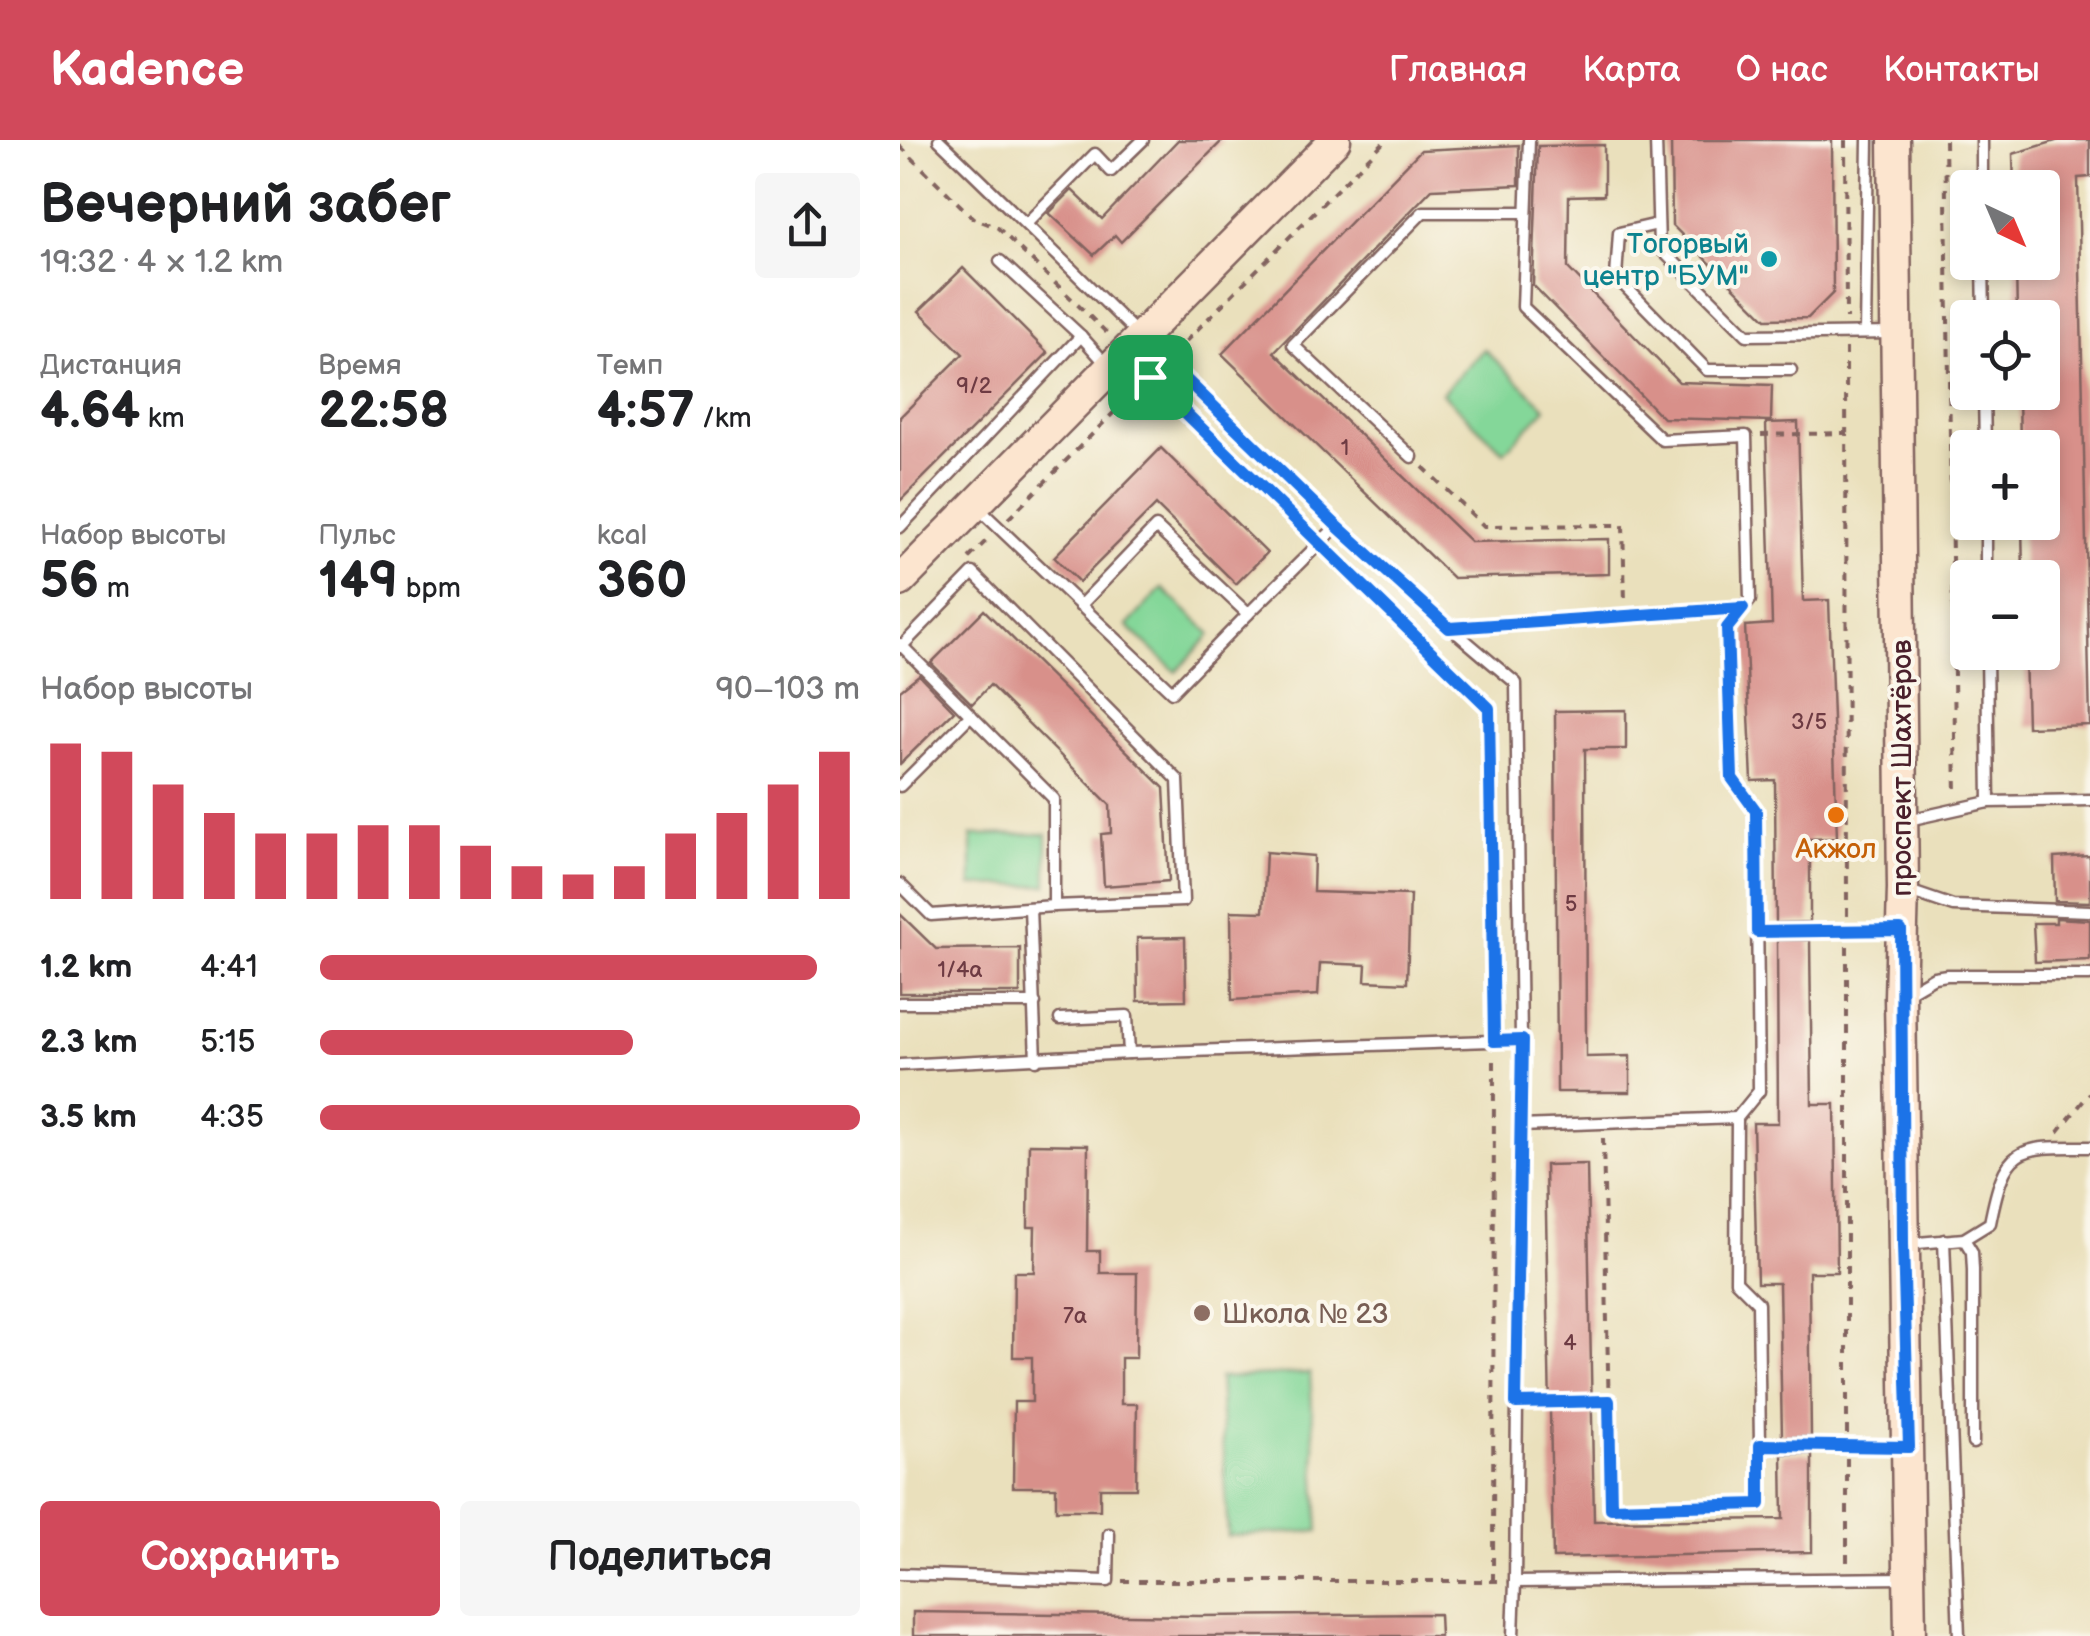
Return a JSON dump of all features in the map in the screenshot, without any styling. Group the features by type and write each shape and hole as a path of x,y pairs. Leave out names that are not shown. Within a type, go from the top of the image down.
{"street":[{"path":"900,582 1335,140"},
{"name":"проспект Шахтёров","path":"1894,140 1903,888 1900,997 1910,1636"}],"lane":[{"path":"938,140 1337,526 1516,683 1522,1040 1514,1636"},
{"path":"1027,223 1094,154 1111,171 1143,140"},
{"path":"1529,140 1523,307 1662,440 1746,436 1750,600 1727,628 1732,778 1756,811 1759,1091 1737,1118 1736,1281 1758,1303 1760,1504"},
{"path":"1656,140 1658,247 1747,335 1895,333"},
{"path":"1864,333 1868,140"},
{"path":"1982,140 1982,170"},
{"path":"1412,456 1294,345 1423,212 1525,212"},
{"path":"1658,224 1618,233 1616,278 1707,370 1791,370"},
{"path":"1000,262 1112,369"},
{"path":"900,527 1080,336"},
{"path":"977,506 1172,692 1337,526"},
{"path":"1080,606 1156,526 1248,614"},
{"path":"900,884 931,915 1182,901 1178,780 973,573 901,646 1054,799 1054,906"},
{"path":"1449,628 1743,608"},
{"path":"1987,670 1988,802"},
{"path":"900,786 970,715"},
{"path":"1902,822 1988,802 2090,800"},
{"path":"1903,888 1954,906 2090,911"},
{"path":"1030,908 1036,1060"},
{"path":"1757,932 1901,930"},
{"path":"1900,997 1934,977 1947,975 2090,976"},
{"path":"900,1003 1035,1003"},
{"path":"1060,1019 1127,1016 1129,1053"},
{"path":"900,1065 1522,1040"},
{"path":"1520,1126 1737,1118"},
{"path":"1903,1244 1964,1239 1990,1222 1999,1176 2021,1152 2046,1146 2090,1147"},
{"path":"1964,1239 1972,1252 1973,1270 1973,1443"},
{"path":"1944,1240 1959,1636"},
{"path":"1760,1445 1909,1447"},
{"path":"900,1574 1108,1582 1109,1534"},
{"path":"1515,1582 1910,1578"}],"path":[{"path":"962,565 1386,140"},
{"path":"1844,140 1847,1579"},
{"path":"1945,140 1956,810"},
{"path":"900,146 973,218 998,228 1107,333"},
{"path":"1143,368 1489,708 1494,1041 1493,1581"},
{"path":"1746,436 1846,432"},
{"path":"1412,456 1484,526 1622,525 1626,615"},
{"path":"2046,1146 2090,1093"},
{"path":"1603,1123 1611,1508 1760,1504"},
{"path":"1516,1403 1609,1401"},
{"path":"1108,1582 1515,1582"}],"green space":[{"path":"1484,349 1546,408 1504,452 1442,393"},
{"path":"1162,588 1211,634 1176,672 1127,626"},
{"path":"1047,834 1047,885 972,886 972,835"},
{"path":"1310,1373 1319,1531 1228,1536 1219,1378"}],"building":[{"path":"1178,140 1223,140 1121,242 1115,235 1094,255 1049,213 1072,190 1102,219"},
{"name":"Тогорвый центр \"БУМ\"","path":"1671,140 1832,140 1833,293 1808,318 1766,319 1672,225"},
{"path":"2059,140 2090,140 2090,177 2078,178 2090,725 2027,727 2025,670 2060,670 2060,560 2023,560 2022,540 2060,540 2060,430 2020,430 2019,410 2060,410 2060,300 2017,300 2016,280 2060,280 2060,170 2013,170 2013,154"},
{"path":"1519,145 1519,185 1432,189 1274,352 1471,542 1609,539 1609,574 1453,578 1222,354 1421,150"},
{"path":"1604,145 1604,195 1569,196 1568,268 1679,382 1772,385 1771,421 1663,418 1533,285 1538,146"},
{"path":"963,268 1048,353 900,501 900,417 963,354 919,311"},
{"path":"1798,422 1803,601 1829,600 1837,838 1810,839 1810,922 1776,923 1775,780 1752,781 1745,626 1772,624 1766,423"},
{"path":"1161,448 1267,553 1236,584 1156,505 1079,582 1054,557"},
{"path":"984,610 1164,788 1169,881 1104,886 1101,834 1111,833 1110,805 990,685 972,704 931,663"},
{"path":"919,675 954,711 900,764 900,690"},
{"path":"1626,710 1626,749 1585,749 1586,1057 1630,1056 1630,1092 1557,1092 1555,711"},
{"path":"1266,852 1314,856 1313,892 1410,895 1407,983 1365,981 1366,965 1320,963 1318,995 1232,1000 1231,911 1263,912"},
{"path":"2090,856 2090,902 2055,901 2054,858"},
{"path":"900,914 936,949 1020,948 1020,993 900,993"},
{"path":"2056,918 2090,920 2090,960 2035,962 2033,923 2056,923"},
{"path":"1185,937 1186,1000 1138,1001 1137,938"},
{"path":"1777,940 1810,940 1812,1104 1835,1104 1837,1272 1809,1272 1811,1437 1782,1437 1779,1283 1757,1283 1753,1123 1778,1123"},
{"path":"1029,1144 1088,1145 1087,1251 1100,1251 1100,1273 1137,1273 1136,1358 1121,1358 1121,1404 1137,1404 1136,1488 1100,1488 1100,1510 1056,1510 1056,1487 1013,1487 1014,1402 1032,1402 1032,1357 1013,1357 1014,1272 1034,1272 1035,1227 1028,1227"},
{"path":"1587,1164 1594,1521 1783,1519 1782,1454 1812,1454 1812,1552 1553,1558 1545,1165"},
{"path":"913,1612 1439,1614 1440,1636 913,1636"}],"place":[{"name":"Тогорвый центр \"БУМ\"","path":"1769,259"},
{"name":"Акжол","path":"1836,815"},
{"name":"Школа № 23","path":"1202,1313"}],"route":[{"path":"1166,360 1449,628 1743,608 1727,628 1732,778 1756,811 1757,932 1901,930 1909,1447 1760,1445 1760,1504 1611,1508 1609,1401 1516,1403 1522,1040 1494,1041 1489,708 1150,377 1166,360"}]}
